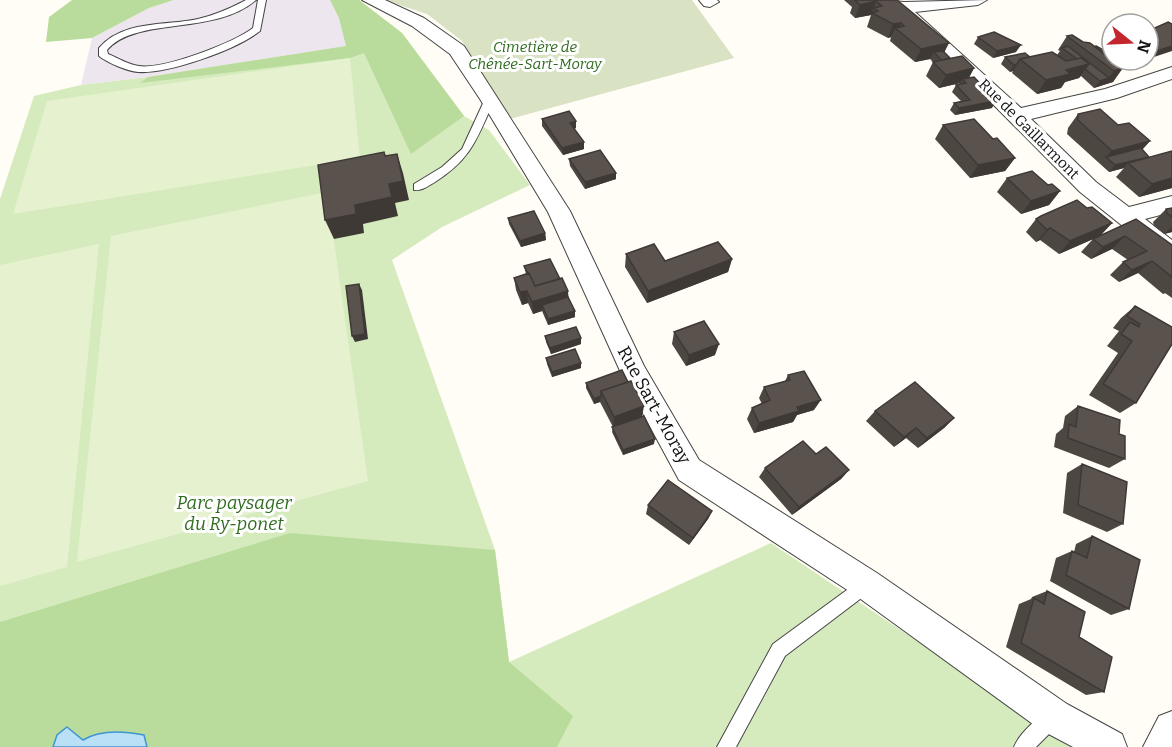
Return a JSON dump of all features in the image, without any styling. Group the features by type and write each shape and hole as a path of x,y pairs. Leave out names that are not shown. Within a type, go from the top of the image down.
{"street":[{"name":"Rue Sart-Moray","path":"371,0 418,22 457,50 559,211 634,373 689,470 866,584 1054,717 1109,747"},
{"path":"896,4 978,0"},
{"name":"Rue de Gaillarmont","path":"896,4 1016,116 1055,158 1124,218 1172,252"},
{"path":"1016,116 1110,94 1172,73"},
{"path":"1124,218 1172,204"},
{"path":"1161,747 1172,729"}],"lane":[{"path":"252,0 200,22 128,32 113,38 102,50 110,60 147,69 228,47 243,41 257,29 262,0"},
{"path":"417,187 446,170 466,151 490,99"},
{"path":"726,747 779,650 866,584"},
{"path":"1023,747 1054,717"}],"shaded area":[{"path":"174,0 330,0 339,18 346,46 148,77 81,85 92,38 149,8"}],"green space":[{"path":"72,0 174,0 149,8 92,38 46,42 49,17"},
{"name":"Parc paysager du Ry-ponet","path":"330,0 359,0 402,33 464,116 489,130 530,185 442,227 392,260 495,550 509,662 771,543 1075,747 0,747 0,199 34,96 81,85 148,77 346,46 339,18"},
{"path":"330,0 359,0 402,33 464,116 411,154 364,53 350,58 140,83 148,77 346,46 339,18"},
{"name":"Cimetière de Chênée-Sart-Moray","path":"384,0 692,0 734,58 510,119 462,41 427,14"},
{"path":"350,58 360,158 13,214 47,101"},
{"path":"327,192 368,481 77,562 111,236"},
{"path":"99,244 67,567 0,586 0,265"},
{"path":"290,533 495,550 509,662 573,716 557,747 0,747 0,622"}],"water":[{"path":"67,727 83,740 97,734 113,732 144,735 147,747 53,747 57,735"}],"building":[{"path":"855,0 897,0 949,43 921,49 895,28 904,26 901,23 893,24 872,13 878,11 874,8 882,6 876,1 860,5"},
{"path":"1168,22 1172,24 1172,46 1160,50 1160,26"},
{"path":"994,32 1021,45 997,51 978,37"},
{"path":"1072,35 1083,42 1090,43 1100,51 1100,61 1067,36"},
{"path":"1068,46 1109,78 1100,81 1085,69 1089,64 1081,58 1077,59 1062,48"},
{"path":"943,51 950,58 941,60 934,52"},
{"path":"1052,52 1066,61 1081,58 1089,64 1066,70 1070,74 1046,80 1020,59"},
{"path":"1025,53 1030,57 1020,59 1014,65 1005,57"},
{"path":"962,56 974,68 946,75 933,62"},
{"path":"974,77 996,101 959,108 954,103 970,100 956,85 966,83 962,79"},
{"path":"1100,109 1118,125 1129,123 1150,141 1112,151 1078,120 1078,114"},
{"path":"569,111 576,121 570,123 584,142 562,148 542,119"},
{"path":"974,119 993,139 997,138 1015,158 978,165 943,125"},
{"path":"1141,148 1149,157 1115,165 1106,157"},
{"path":"600,150 616,173 585,182 569,159"},
{"path":"1172,151 1172,178 1152,184 1128,163"},
{"path":"384,152 385,156 397,154 403,181 389,184 392,197 355,205 356,214 325,220 318,165"},
{"path":"1032,171 1048,185 1052,184 1060,191 1031,201 1007,178"},
{"path":"1077,200 1087,208 1092,207 1112,223 1070,241 1050,228 1047,230 1036,219 1041,216"},
{"path":"1172,208 1172,217 1166,209"},
{"path":"534,211 545,233 520,241 508,218"},
{"path":"1136,219 1172,245 1172,277 1152,261 1132,270 1123,262 1147,251 1125,236 1103,247 1093,239"},
{"path":"718,242 732,259 648,291 626,254 654,244 665,261"},
{"path":"550,259 560,279 535,286 524,266"},
{"path":"529,273 535,286 562,278 568,291 532,302 527,291 520,292 514,278"},
{"path":"359,284 365,334 352,336 346,286"},
{"path":"568,297 575,311 548,319 542,305"},
{"path":"1135,306 1172,327 1172,344 1136,403 1103,384 1132,341 1121,334 1130,322 1139,327 1140,324 1127,316"},
{"path":"704,321 719,344 689,355 674,332"},
{"path":"576,327 581,338 550,348 545,336"},
{"path":"575,349 581,363 552,372 546,358"},
{"path":"622,370 628,382 601,391 601,396 594,399 586,383"},
{"path":"804,371 821,400 797,407 799,411 759,423 752,408 770,400 764,387 790,380 788,375"},
{"path":"631,381 644,406 614,417 601,391"},
{"path":"915,382 954,418 927,438 916,428 904,437 875,411"},
{"path":"1078,406 1120,420 1119,434 1125,436 1125,459 1068,438 1069,424 1076,427"},
{"path":"644,416 655,439 623,450 612,427"},
{"path":"803,441 816,454 826,447 849,470 799,507 765,468"},
{"path":"1082,464 1127,482 1123,524 1078,505"},
{"path":"668,480 712,511 693,538 648,505"},
{"path":"1092,536 1140,560 1129,609 1066,575 1072,551 1087,558"},
{"path":"1047,591 1085,612 1079,637 1112,657 1104,692 1021,643 1034,598 1044,604"}]}
